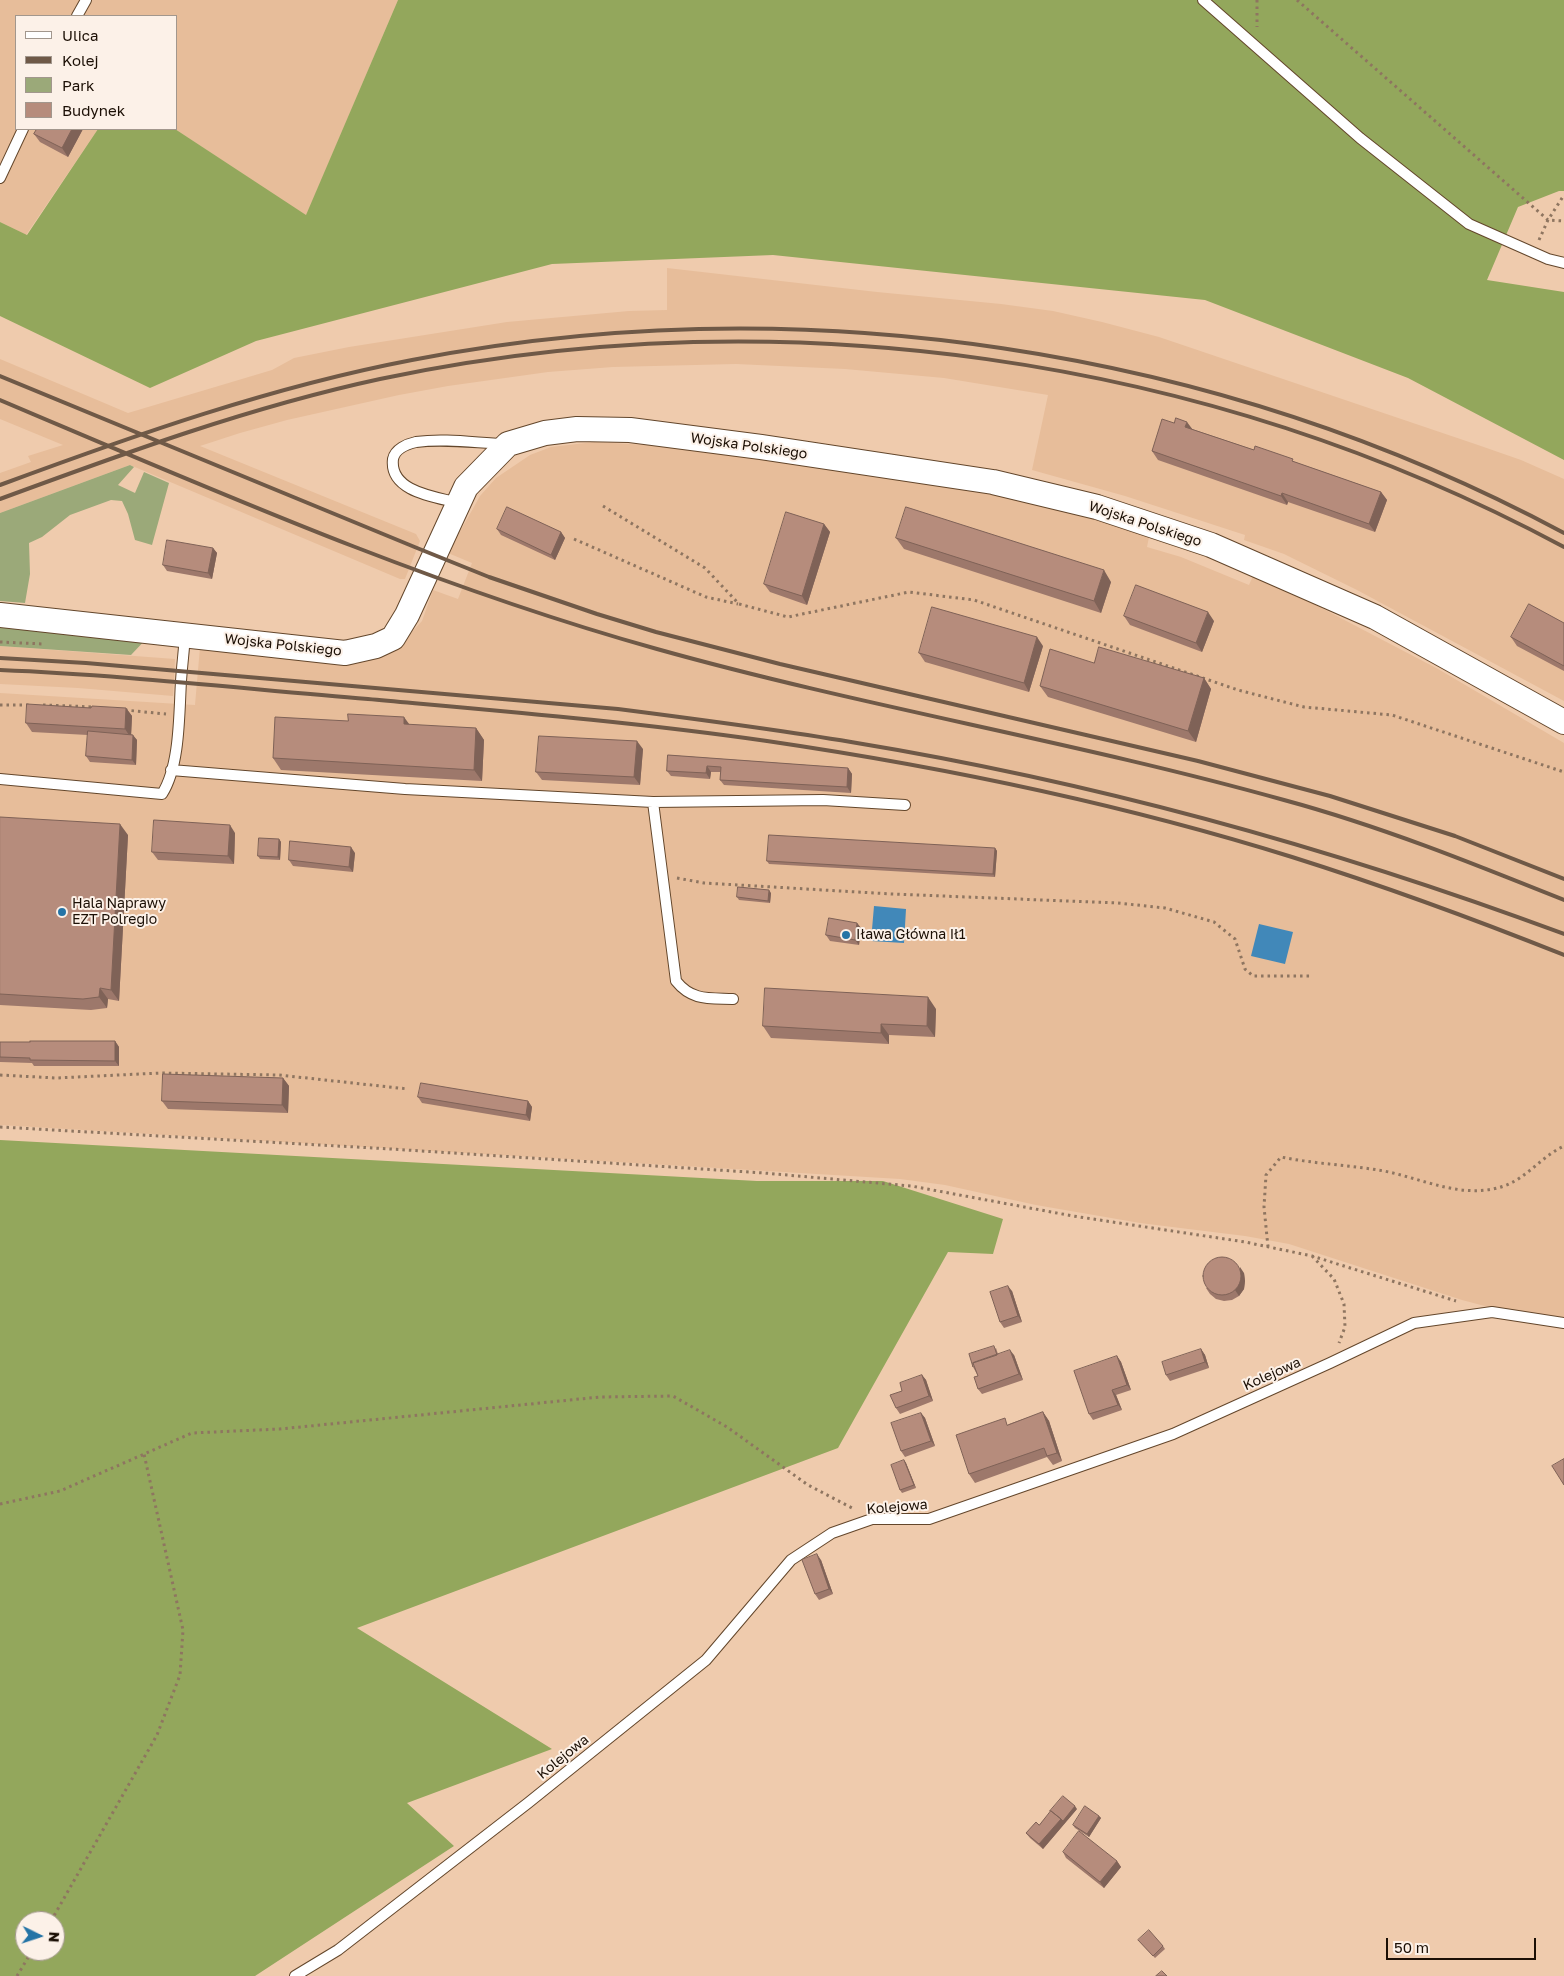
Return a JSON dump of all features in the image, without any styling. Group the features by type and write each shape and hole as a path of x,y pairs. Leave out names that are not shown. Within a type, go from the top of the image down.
{"street":[{"name":"Wojska Polskiego","path":"0,615 345,653 376,646 393,638 407,615 466,487 508,444 545,433 577,429 630,430 761,447 993,482 1097,507 1211,545 1375,618 1564,722"}],"lane":[{"path":"78,15 86,0"},
{"path":"1203,0 1360,138 1469,224 1533,252 1564,263"},
{"path":"0,178 23,130"},
{"path":"459,503 408,488 398,479 392,468 394,455 402,446 416,442 443,441 508,444"},
{"path":"0,779 162,794 169,784 180,716 185,635"},
{"path":"171,770 405,789 653,802 823,800 905,805"},
{"path":"653,802 676,981 682,989 692,996 734,999"},
{"name":"Kolejowa","path":"295,1976 338,1950 706,1660 791,1560 832,1533 872,1520 929,1519 1173,1434 1414,1323 1492,1312 1564,1323"}],"path":[{"path":"1256,0 1257,46"},
{"path":"1297,0 1548,220 1564,221"},
{"path":"1533,252 1548,220 1564,195"},
{"path":"603,506 706,568 739,604"},
{"path":"574,539 706,597 788,617 909,592 974,600 1238,690 1304,707 1392,715 1564,772"},
{"path":"0,705 74,705 103,708"},
{"path":"123,710 180,716"},
{"path":"662,874 704,883 892,894 1118,903 1165,908 1214,922 1235,939 1245,969 1253,976 1311,976"},
{"path":"0,1075 56,1078 161,1072 279,1075 408,1089"},
{"path":"0,1127 764,1173 911,1186 1073,1216 1268,1246 1312,1256 1492,1312"},
{"path":"1268,1246 1264,1207 1266,1176 1281,1157 1384,1171 1451,1189 1482,1192 1505,1186 1526,1174 1556,1150 1564,1146"},
{"path":"1312,1256 1334,1279 1344,1304 1346,1327 1330,1363"},
{"path":"0,1504 60,1491 192,1433 280,1429 600,1397 673,1396 726,1427 808,1485 872,1520"},
{"path":"57,1911 157,1735 180,1675 183,1630 144,1454"},
{"path":"17,1976 26,1961"}],"shaded area":[{"path":"0,0 398,0 306,216 177,130 178,15 15,15 15,130 97,130 26,235 0,222"},
{"path":"667,268 1001,304 1053,311 1102,322 1159,337 1478,445 1521,460 1564,479 1564,701 1357,590 1284,554 1244,540 1245,535 1125,496 1032,470 1048,395 944,378 845,369 736,364 613,367 548,372 399,395 287,420 200,446 416,534 420,541 405,579 400,579 130,465 0,513 0,473 31,462 28,456 63,445 0,419 0,359 128,413 272,370 294,358 349,347 507,322 629,311 667,310"},
{"path":"594,442 648,445 942,483 986,491 1102,521 1149,537 1147,547 1181,557 1249,585 1253,576 1312,603 1438,669 1564,743 1564,1318 1500,1310 1462,1300 1289,1244 1245,1236 1140,1223 1036,1205 945,1185 900,1179 0,1125 0,693 195,705 200,647 397,648 422,621 433,590 458,599 472,563 448,553 480,496 496,478 530,455 551,447"},
{"path":"0,646 175,659 173,696 0,684"}],"green space":[{"path":"398,0 1564,0 1564,191 1559,191 1518,207 1487,280 1564,292 1564,460 1408,378 1205,300 773,255 552,264 256,341 150,388 0,316 0,222 27,235 97,130 177,130 306,215"},
{"path":"130,465 134,467 118,485 135,493 144,472 169,483 152,545 135,540 128,514 122,501 111,500 70,515 42,537 29,543 30,574 25,603 0,601 0,513"},
{"path":"0,626 148,637 131,655 0,646"},
{"path":"0,1140 757,1181 883,1181 1003,1219 993,1254 948,1252 838,1448 357,1628 552,1749 407,1803 454,1846 255,1976 0,1976"}],"water":[{"path":"874,906 906,909 904,943 871,941"},
{"path":"1259,924 1293,932 1285,964 1251,956"}],"building":[{"path":"36,130 71,130 62,148 34,134"},
{"path":"1176,418 1187,422 1185,427 1254,450 1255,446 1381,492 1369,524 1282,493 1281,496 1152,451 1162,419 1174,423"},
{"path":"507,507 561,532 551,555 497,529"},
{"path":"906,507 1104,570 1094,601 896,538"},
{"path":"786,512 824,524 802,596 764,584"},
{"path":"167,540 213,548 208,573 163,565"},
{"path":"1136,585 1208,612 1196,643 1124,616"},
{"path":"1529,604 1564,623 1564,666 1511,637"},
{"path":"932,607 1037,637 1024,683 919,653"},
{"path":"1099,647 1204,678 1188,731 1040,686 1050,649 1094,663"},
{"path":"27,704 126,708 125,729 26,723"},
{"path":"348,714 404,717 404,724 476,728 474,770 273,758 275,717 348,721"},
{"path":"88,731 133,735 132,760 86,756"},
{"path":"539,736 637,741 634,777 536,772"},
{"path":"668,755 848,768 847,787 720,780 721,767 707,766 706,773 667,771"},
{"name":"Hala Naprawy EZT Polregio","path":"0,817 120,824 111,990 100,988 99,997 83,999 0,994"},
{"path":"154,820 230,825 228,856 152,852"},
{"path":"769,835 995,848 993,874 767,861"},
{"path":"259,838 279,839 278,857 258,856"},
{"path":"290,841 351,847 349,867 289,860"},
{"path":"738,887 769,890 768,901 737,897"},
{"name":"Iława Główna Ił1","path":"829,918 857,923 855,940 826,935"},
{"path":"765,988 928,997 927,1026 881,1024 881,1033 763,1026"},
{"path":"115,1041 115,1061 30,1060 30,1058 0,1057 0,1042"},
{"path":"163,1074 283,1078 282,1105 162,1101"},
{"path":"421,1083 528,1101 526,1115 418,1097"},
{"path":"1222,1257 1236,1262 1241,1276 1236,1290 1222,1295 1208,1290 1203,1276 1208,1262"},
{"path":"1008,1286 1018,1316 1000,1322 990,1292"},
{"path":"994,1346 997,1355 973,1363 973,1367 969,1354"},
{"path":"1201,1349 1205,1362 1166,1375 1162,1362"},
{"path":"1010,1350 1019,1374 978,1389 974,1377 978,1376 973,1363"},
{"path":"1117,1356 1127,1385 1112,1390 1118,1405 1089,1414 1074,1371"},
{"path":"922,1375 929,1396 896,1408 890,1395 902,1391 900,1383"},
{"path":"1043,1412 1057,1453 1047,1456 1044,1448 969,1474 956,1435 1005,1418 1007,1425"},
{"path":"921,1413 931,1441 901,1451 891,1423"},
{"path":"1564,1459 1564,1485 1552,1466"},
{"path":"904,1460 914,1485 900,1490 891,1465"},
{"path":"817,1554 829,1589 815,1594 802,1560"},
{"path":"1063,1796 1075,1806 1063,1821 1050,1811"},
{"path":"1085,1806 1099,1816 1087,1834 1073,1825"},
{"path":"1051,1811 1061,1819 1039,1844 1026,1833 1036,1822 1039,1825"},
{"path":"1079,1831 1117,1861 1100,1882 1063,1852"},
{"path":"1149,1930 1163,1946 1153,1956 1138,1940"},
{"path":"1162,1971 1167,1976 1156,1976"}],"railway":[{"path":"0,485 102,448 255,398 359,371 412,360 559,338 707,329 855,332 1003,348 1148,376 1291,417 1430,469 1564,533"},
{"path":"0,499 188,432 283,403 380,379 531,354 683,343 835,344 987,359 1136,387 1283,428 1426,481 1564,547"},
{"path":"0,376 489,577 597,614 656,632 780,664 1198,761 1330,796 1455,836 1564,879"},
{"path":"0,400 324,535 406,567 573,624 735,670 1128,760 1320,810 1391,833 1564,900"},
{"path":"0,658 86,663 618,709 764,728 942,758 1122,798 1301,846 1389,873 1564,934"},
{"path":"0,670 138,679 568,717 767,741 966,775 1163,820 1292,857 1395,891 1564,955"}],"place":[{"name":"Hala Naprawy EZT Polregio","path":"62,912"},
{"name":"Iława Główna Ił1","path":"846,935"}]}
